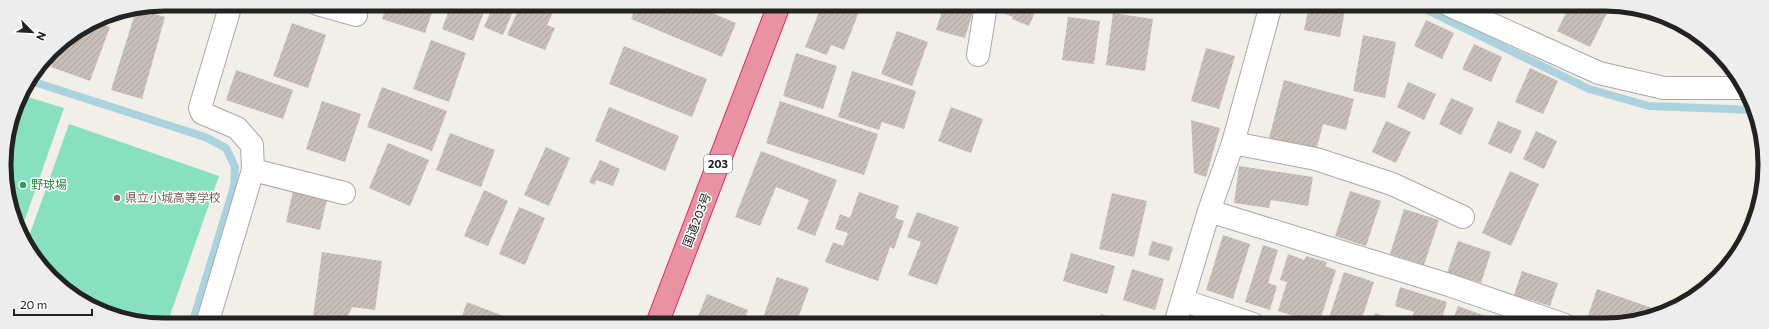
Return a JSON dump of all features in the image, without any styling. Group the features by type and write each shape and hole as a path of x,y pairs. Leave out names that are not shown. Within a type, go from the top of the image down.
{"highway":[{"name":"国道203号","path":"659,318 777,11"}],"street":[{"path":"209,318 253,170 252,145 237,128 202,113 200,108 229,11"},
{"path":"340,11 356,16"},
{"path":"978,55 985,11"},
{"path":"1176,318 1209,211 1233,143 1269,11"},
{"path":"1462,11 1599,73 1664,88 1737,88"},
{"path":"1233,143 1322,161 1392,184 1463,217"},
{"path":"253,170 344,193"},
{"path":"1209,211 1449,285 1545,318"},
{"path":"1182,300 1235,318"}],"green space":[{"name":"野球場","path":"27,97 64,108 23,224 16,204 11,175 12,144 19,115"},
{"name":"県立小城高等学校","path":"69,124 219,176 169,318 144,317 125,313 97,302 79,292 63,280 49,266 37,250 29,236"}],"building":[{"path":"385,11 433,11 425,33 382,19"},
{"path":"448,11 484,11 473,41 442,29"},
{"path":"491,11 513,11 503,35 484,27"},
{"path":"518,11 554,11 547,25 555,28 545,50 507,35"},
{"path":"634,11 708,11 736,23 722,57 631,19"},
{"path":"820,11 859,11 844,50 831,45 827,55 805,47"},
{"path":"942,11 973,11 965,38 936,30"},
{"path":"1000,11 1035,11 1029,26"},
{"path":"1308,11 1345,11 1340,37 1304,30"},
{"path":"1567,11 1608,11 1590,47 1557,31"},
{"path":"147,12 165,17 142,99 111,90 135,14"},
{"path":"1113,13 1153,19 1145,71 1106,65"},
{"path":"1068,17 1100,21 1094,64 1062,60"},
{"path":"1426,20 1454,33 1442,59 1414,46"},
{"path":"292,23 326,35 308,88 273,76"},
{"path":"103,25 110,27 90,81 51,67 54,58 79,37"},
{"path":"897,31 928,42 912,86 881,74"},
{"path":"1363,35 1396,42 1385,98 1353,91"},
{"path":"431,40 466,53 449,102 413,89"},
{"path":"1474,44 1502,57 1491,82 1462,69"},
{"path":"624,46 707,79 692,117 609,84"},
{"path":"1206,48 1235,56 1219,109 1191,101"},
{"path":"796,53 837,66 823,109 783,96"},
{"path":"1530,68 1558,81 1543,114 1515,102"},
{"path":"236,70 293,90 283,119 226,100"},
{"path":"852,71 916,91 904,129 882,122 879,130 838,117"},
{"path":"1284,80 1354,99 1346,130 1323,124 1316,151 1269,138"},
{"path":"1408,82 1436,94 1424,120 1397,107"},
{"path":"382,87 447,111 432,151 367,127"},
{"path":"1451,98 1474,108 1461,135 1439,124"},
{"path":"322,101 361,114 345,162 306,149"},
{"path":"780,101 878,134 864,175 766,143"},
{"path":"609,107 679,136 665,171 595,141"},
{"path":"951,107 983,119 971,153 938,141"},
{"path":"1191,120 1220,128 1206,177 1194,173"},
{"path":"1386,121 1411,132 1396,163 1372,152"},
{"path":"1498,121 1522,131 1511,154 1488,144"},
{"path":"1536,131 1557,141 1544,169 1523,159"},
{"path":"450,133 495,150 481,187 436,170"},
{"path":"388,143 429,160 410,206 369,188"},
{"path":"546,147 570,158 549,206 524,195"},
{"path":"761,151 837,180 815,236 797,229 809,200 776,187 760,226 735,217"},
{"path":"600,160 620,169 613,186 596,180 595,185 589,182"},
{"path":"1239,166 1313,177 1308,206 1271,200 1269,208 1234,203"},
{"path":"1510,171 1539,184 1511,246 1482,233"},
{"path":"484,190 508,201 488,246 464,236"},
{"path":"293,191 327,199 320,230 286,222"},
{"path":"1350,191 1381,201 1366,246 1335,236"},
{"path":"859,192 899,206 895,218 904,221 894,249 890,247 878,281 825,262 833,242 843,246 848,233 835,229 840,214 850,218"},
{"path":"1112,193 1147,201 1134,257 1099,249"},
{"path":"519,207 545,218 525,265 499,254"},
{"path":"1404,209 1439,220 1424,265 1390,254"},
{"path":"917,212 959,227 937,285 908,275 921,242 907,237"},
{"path":"1223,235 1250,244 1233,299 1206,290"},
{"path":"1152,241 1173,247 1169,261 1148,255"},
{"path":"1458,241 1491,252 1481,283 1447,273"},
{"path":"1263,245 1278,250 1268,283 1277,286 1270,310 1245,302"},
{"path":"322,252 382,261 375,310 352,307 347,318 313,318"},
{"path":"1071,253 1115,266 1107,294 1063,281"},
{"path":"1288,254 1304,260 1306,256 1327,262 1325,266 1336,270 1321,318 1300,318 1278,311 1287,282 1280,280"},
{"path":"1132,269 1164,279 1155,310 1123,300"},
{"path":"1522,271 1558,283 1550,306 1514,295"},
{"path":"1344,272 1374,282 1362,318 1329,318"},
{"path":"777,277 809,288 798,318 763,318"},
{"path":"1400,287 1447,302 1442,318 1412,318 1414,312 1395,306"},
{"path":"1597,289 1656,309 1625,317 1594,318 1588,316"},
{"path":"707,294 748,310 745,318 697,318"},
{"path":"467,302 508,318 461,318"},
{"path":"1458,306 1491,318 1454,318"},
{"path":"1375,313 1391,318 1373,318"},
{"path":"1101,314 1116,318 1100,318"}],"waterway":[{"path":"1429,11 1589,89 1649,106 1748,110"},
{"path":"35,82 205,137 226,148 235,167 234,187 194,318"}],"place":[{"name":"野球場","path":"23,185"},
{"name":"県立小城高等学校","path":"117,198"}]}
